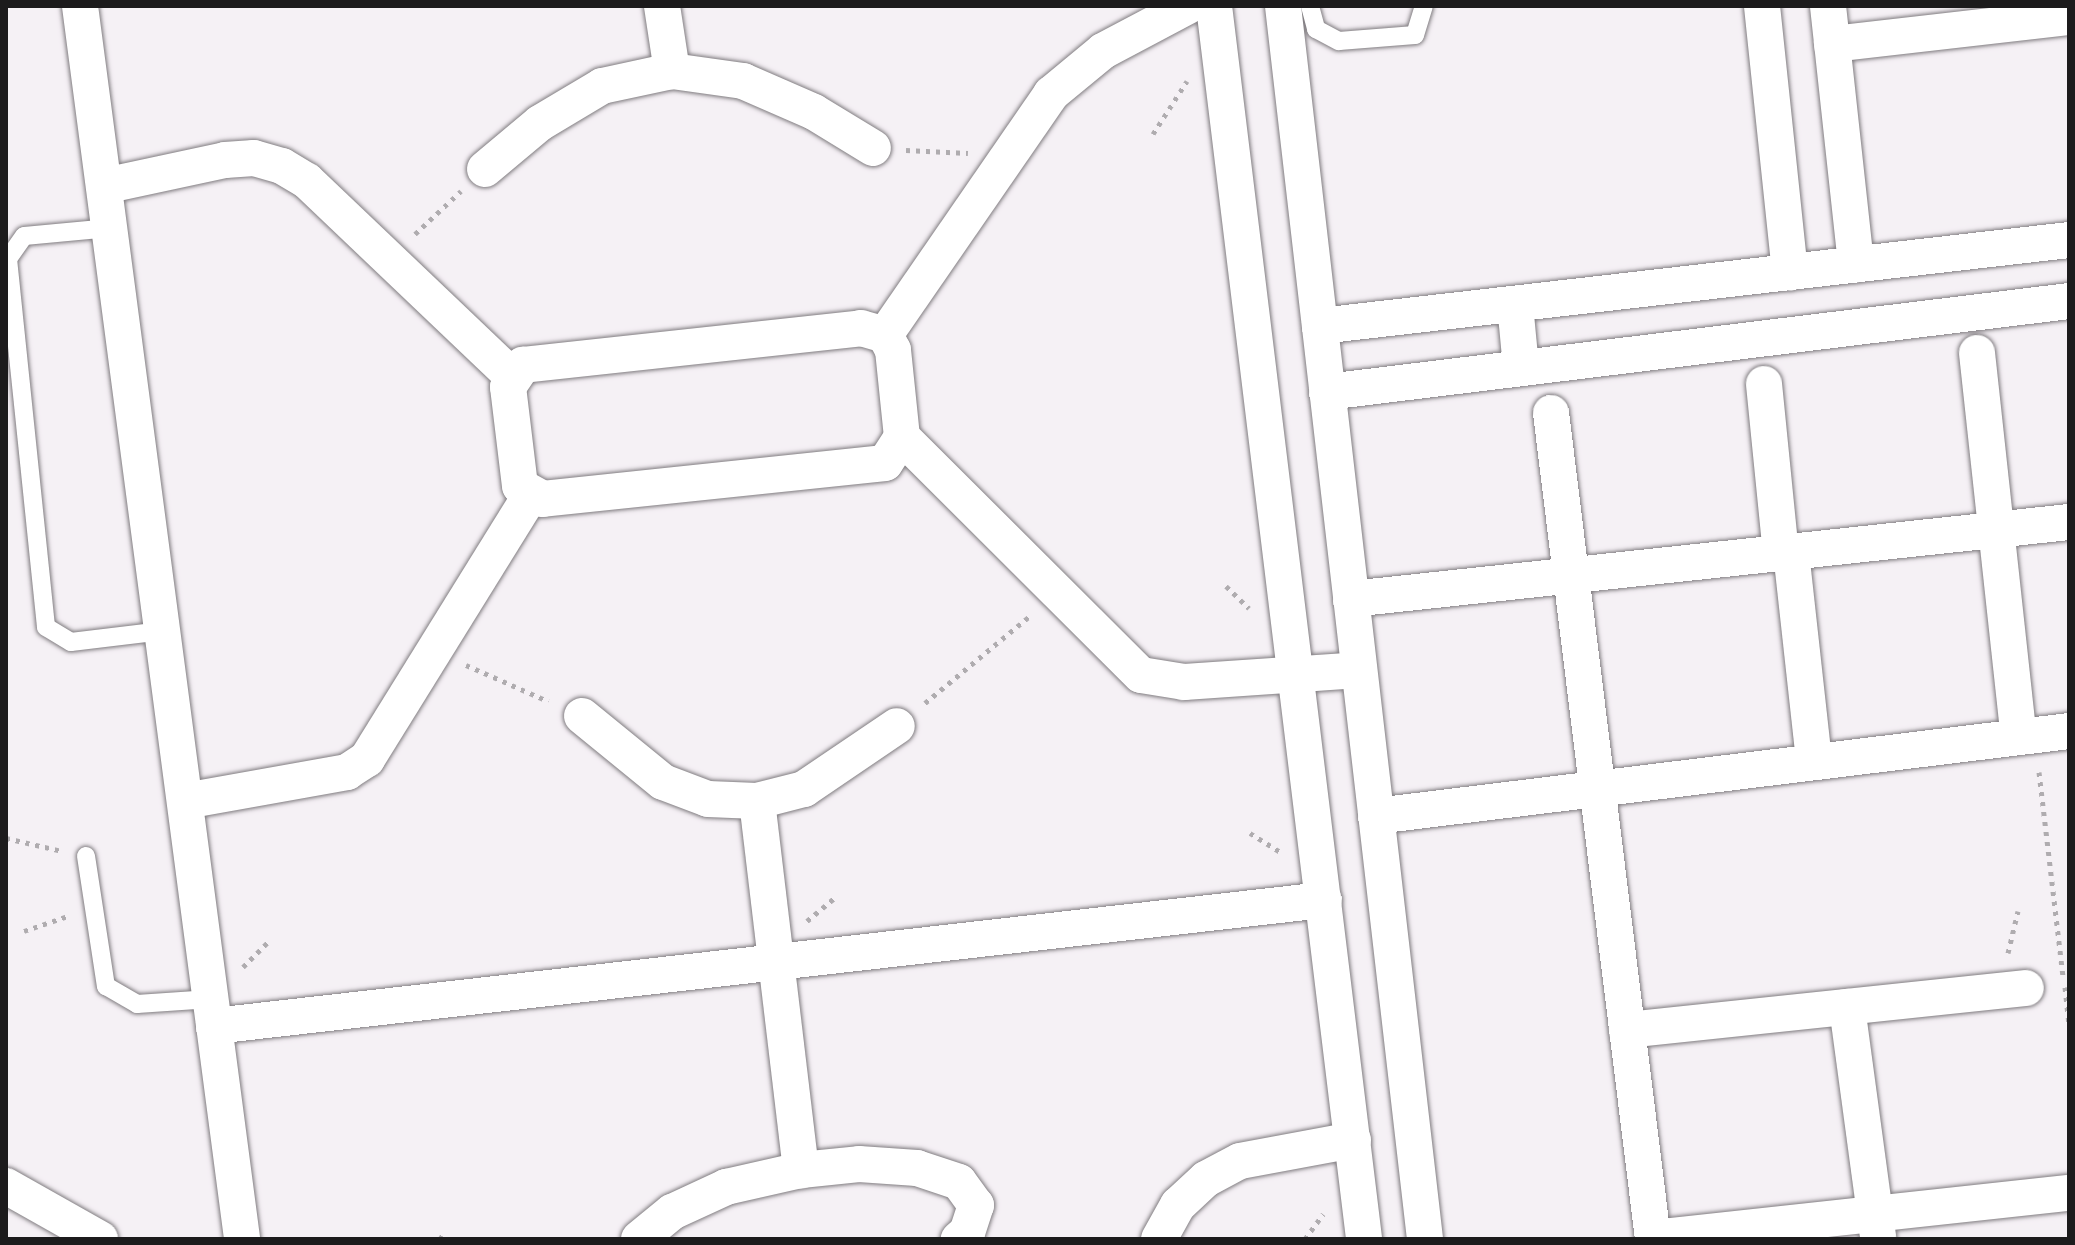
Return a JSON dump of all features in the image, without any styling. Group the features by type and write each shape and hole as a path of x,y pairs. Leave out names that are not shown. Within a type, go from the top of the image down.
{"street":[{"path":"80,6 242,1239"},
{"path":"662,6 672,71"},
{"path":"885,335 1051,94 1075,71 1188,6"},
{"path":"1214,6 1364,1239"},
{"path":"1283,6 1425,1239"},
{"path":"1762,6 1790,273"},
{"path":"1828,6 1856,264"},
{"path":"1832,44 2054,14"},
{"path":"485,169 540,123 602,86 672,71 743,81 814,112 873,148"},
{"path":"104,186 254,158 282,166 307,181 512,376"},
{"path":"1320,326 2069,240"},
{"path":"1327,392 2069,301"},
{"path":"1515,304 1521,368"},
{"path":"861,328 885,335 893,350 902,437 893,457 874,466 543,499 530,496 518,479 508,387 512,376 530,361 861,328"},
{"path":"1376,816 2041,735 1996,530 1977,353"},
{"path":"1764,384 1814,762"},
{"path":"1551,413 1653,1239 1877,1227 2069,1193"},
{"path":"902,437 1056,595 1141,675 1162,682 1359,670"},
{"path":"185,801 347,772 374,750 530,496"},
{"path":"1351,599 2069,522"},
{"path":"582,716 663,782 708,799 757,801 804,789 897,726"},
{"path":"757,801 801,1170"},
{"path":"212,1013 776,962 1324,900"},
{"path":"1627,1030 2026,988"},
{"path":"1847,1007 1877,1227"},
{"path":"1159,1239 1178,1205 1206,1179 1228,1167 1353,1140"},
{"path":"639,1239 672,1212 726,1187 801,1170 859,1164 917,1168 959,1182 976,1205 967,1232 959,1239"},
{"path":"6,1186 100,1239"}],"lane":[{"path":"1310,6 1316,29 1339,41 1415,35 1424,6"},
{"path":"110,228 24,236 8,259 46,627 71,642 162,631"},
{"path":"86,856 100,975 114,995 137,1004 212,1013"}],"path":[{"path":"873,148 1009,154"},
{"path":"388,259 485,169"},
{"path":"897,726 1056,595"},
{"path":"436,652 582,716"},
{"path":"2041,735 2069,1023"},
{"path":"6,838 86,856"},
{"path":"24,931 92,908"}]}
